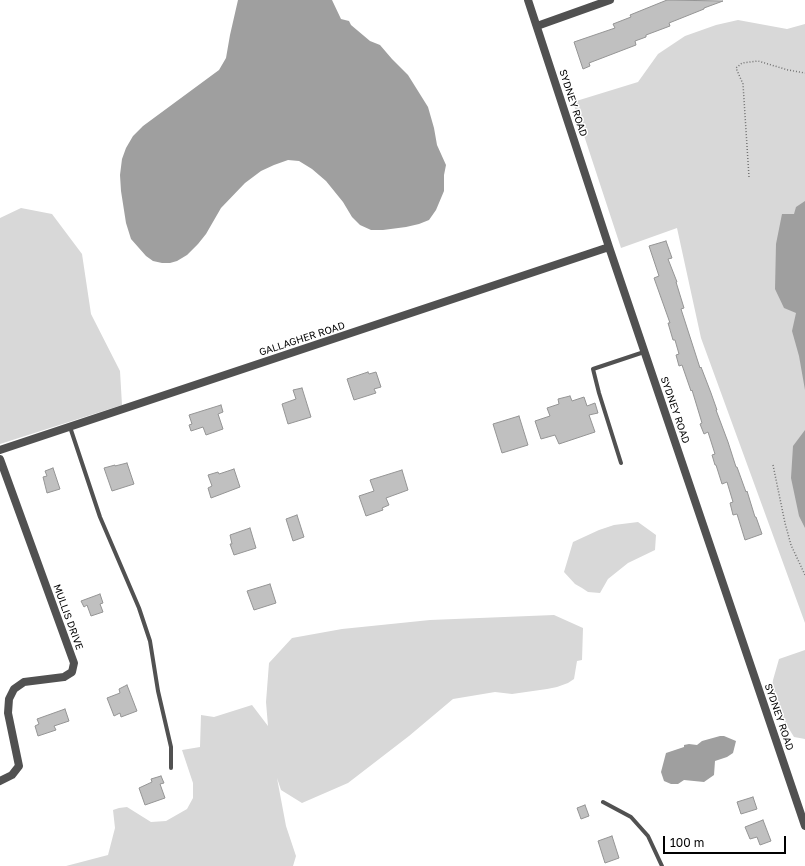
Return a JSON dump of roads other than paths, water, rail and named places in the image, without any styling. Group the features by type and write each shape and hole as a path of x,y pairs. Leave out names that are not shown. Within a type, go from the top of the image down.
{"street":[{"name":"SYDNEY ROAD","path":"528,0 609,247 805,826"},
{"path":"537,26 610,0"},
{"name":"GALLAGHER ROAD","path":"0,450 609,247"},
{"name":"MULLIS DRIVE","path":"0,459 74,663 72,672 64,677 24,682 14,689 9,699 8,713 19,766 12,774 0,780"}],"lane":[{"path":"621,463 599,394 593,369 645,352"},
{"path":"70,427 100,517 139,608 150,641 158,691 172,747 171,768"},
{"path":"603,802 631,817 648,836 662,866"}]}
